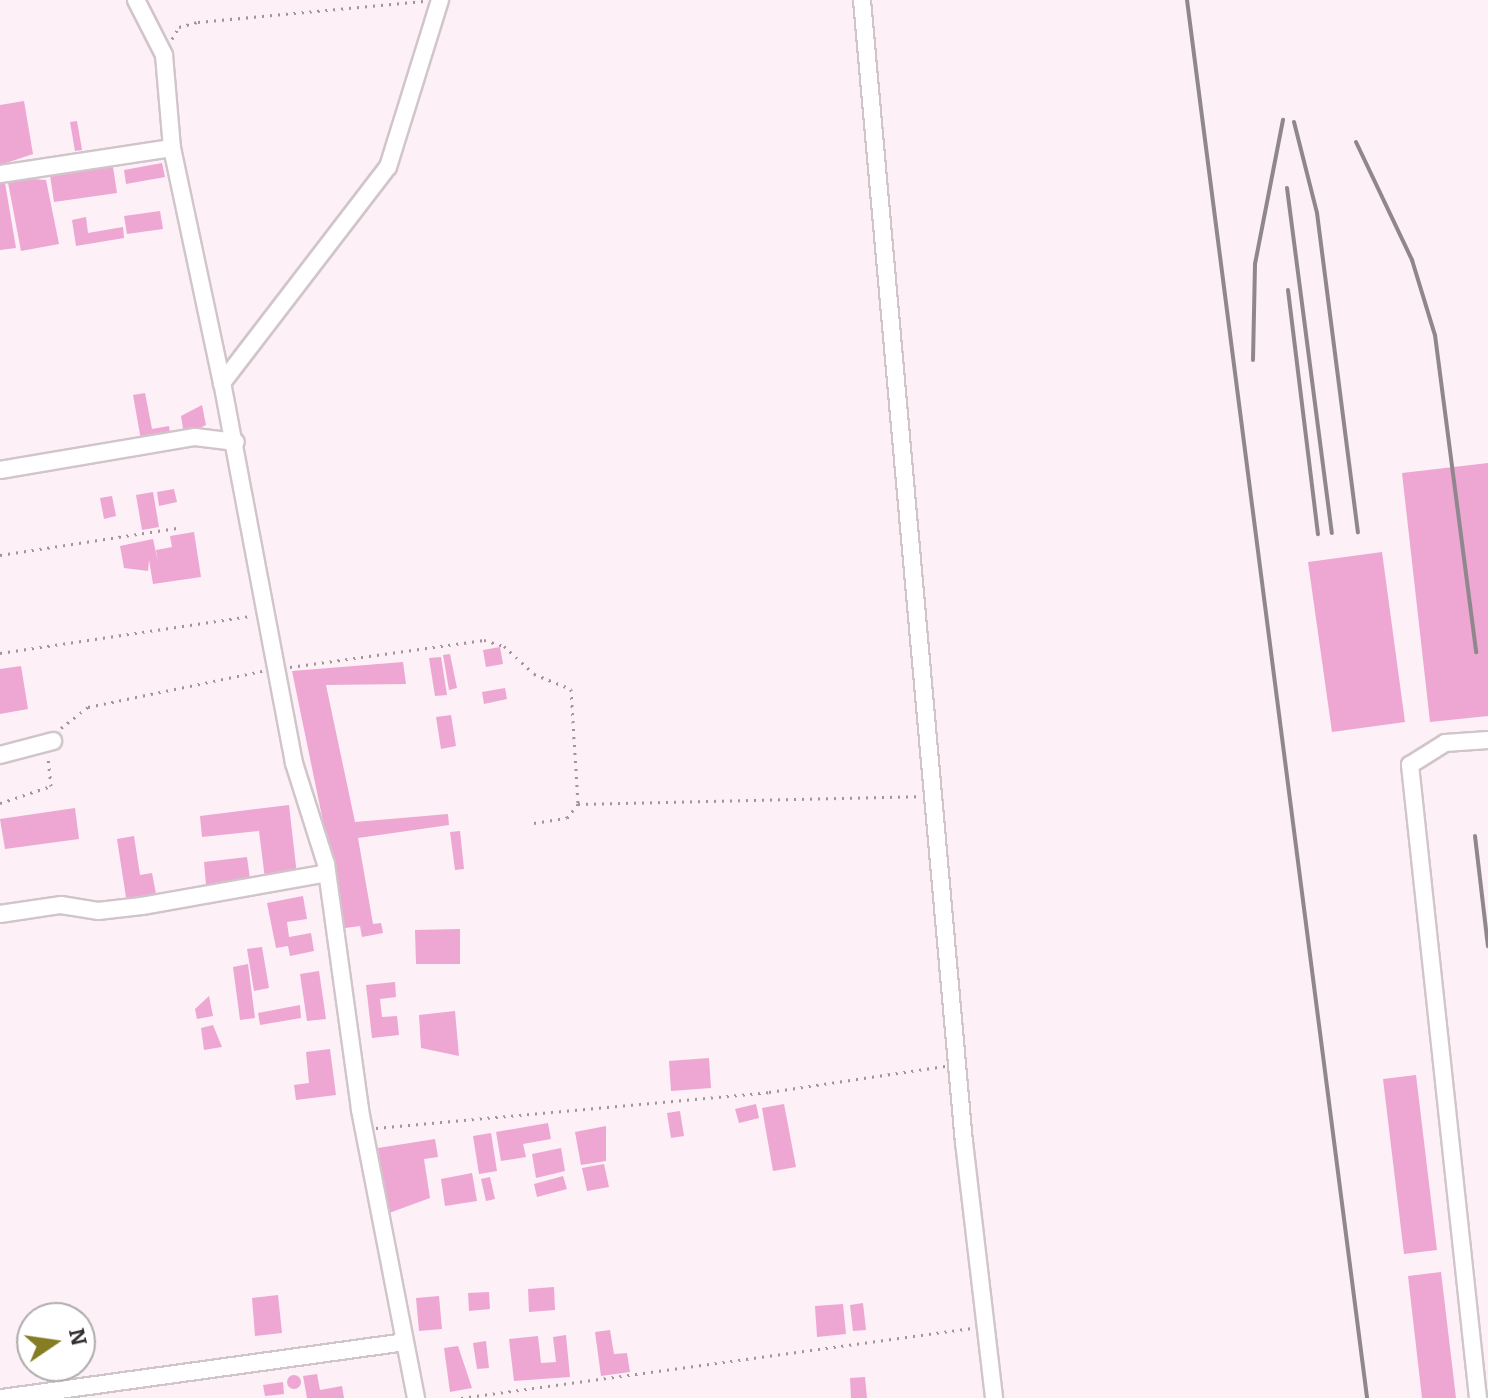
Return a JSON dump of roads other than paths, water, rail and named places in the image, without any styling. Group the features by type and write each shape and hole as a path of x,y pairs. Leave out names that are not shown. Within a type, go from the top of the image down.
{"street":[{"path":"136,0 164,55 172,148 236,442 294,763 327,873 364,1129 416,1398"},
{"path":"222,383 388,167 440,0"},
{"path":"862,0 957,1065 994,1398"},
{"path":"0,174 172,148"},
{"path":"0,470 195,437 236,442"},
{"path":"1478,1398 1410,765 1445,743 1488,740"},
{"path":"0,755 53,741"},
{"path":"0,914 61,905 98,911 142,906 327,873"},
{"path":"2,1398 59,1393 403,1342"}],"railway":[{"path":"1187,0 1367,1398"},
{"path":"1253,360 1255,264 1283,120"},
{"path":"1294,122 1317,213 1358,532"},
{"path":"1356,142 1412,260 1435,335 1476,652"},
{"path":"1287,188 1332,533"},
{"path":"1288,290 1318,534"},
{"path":"1475,836 1488,946"}]}
